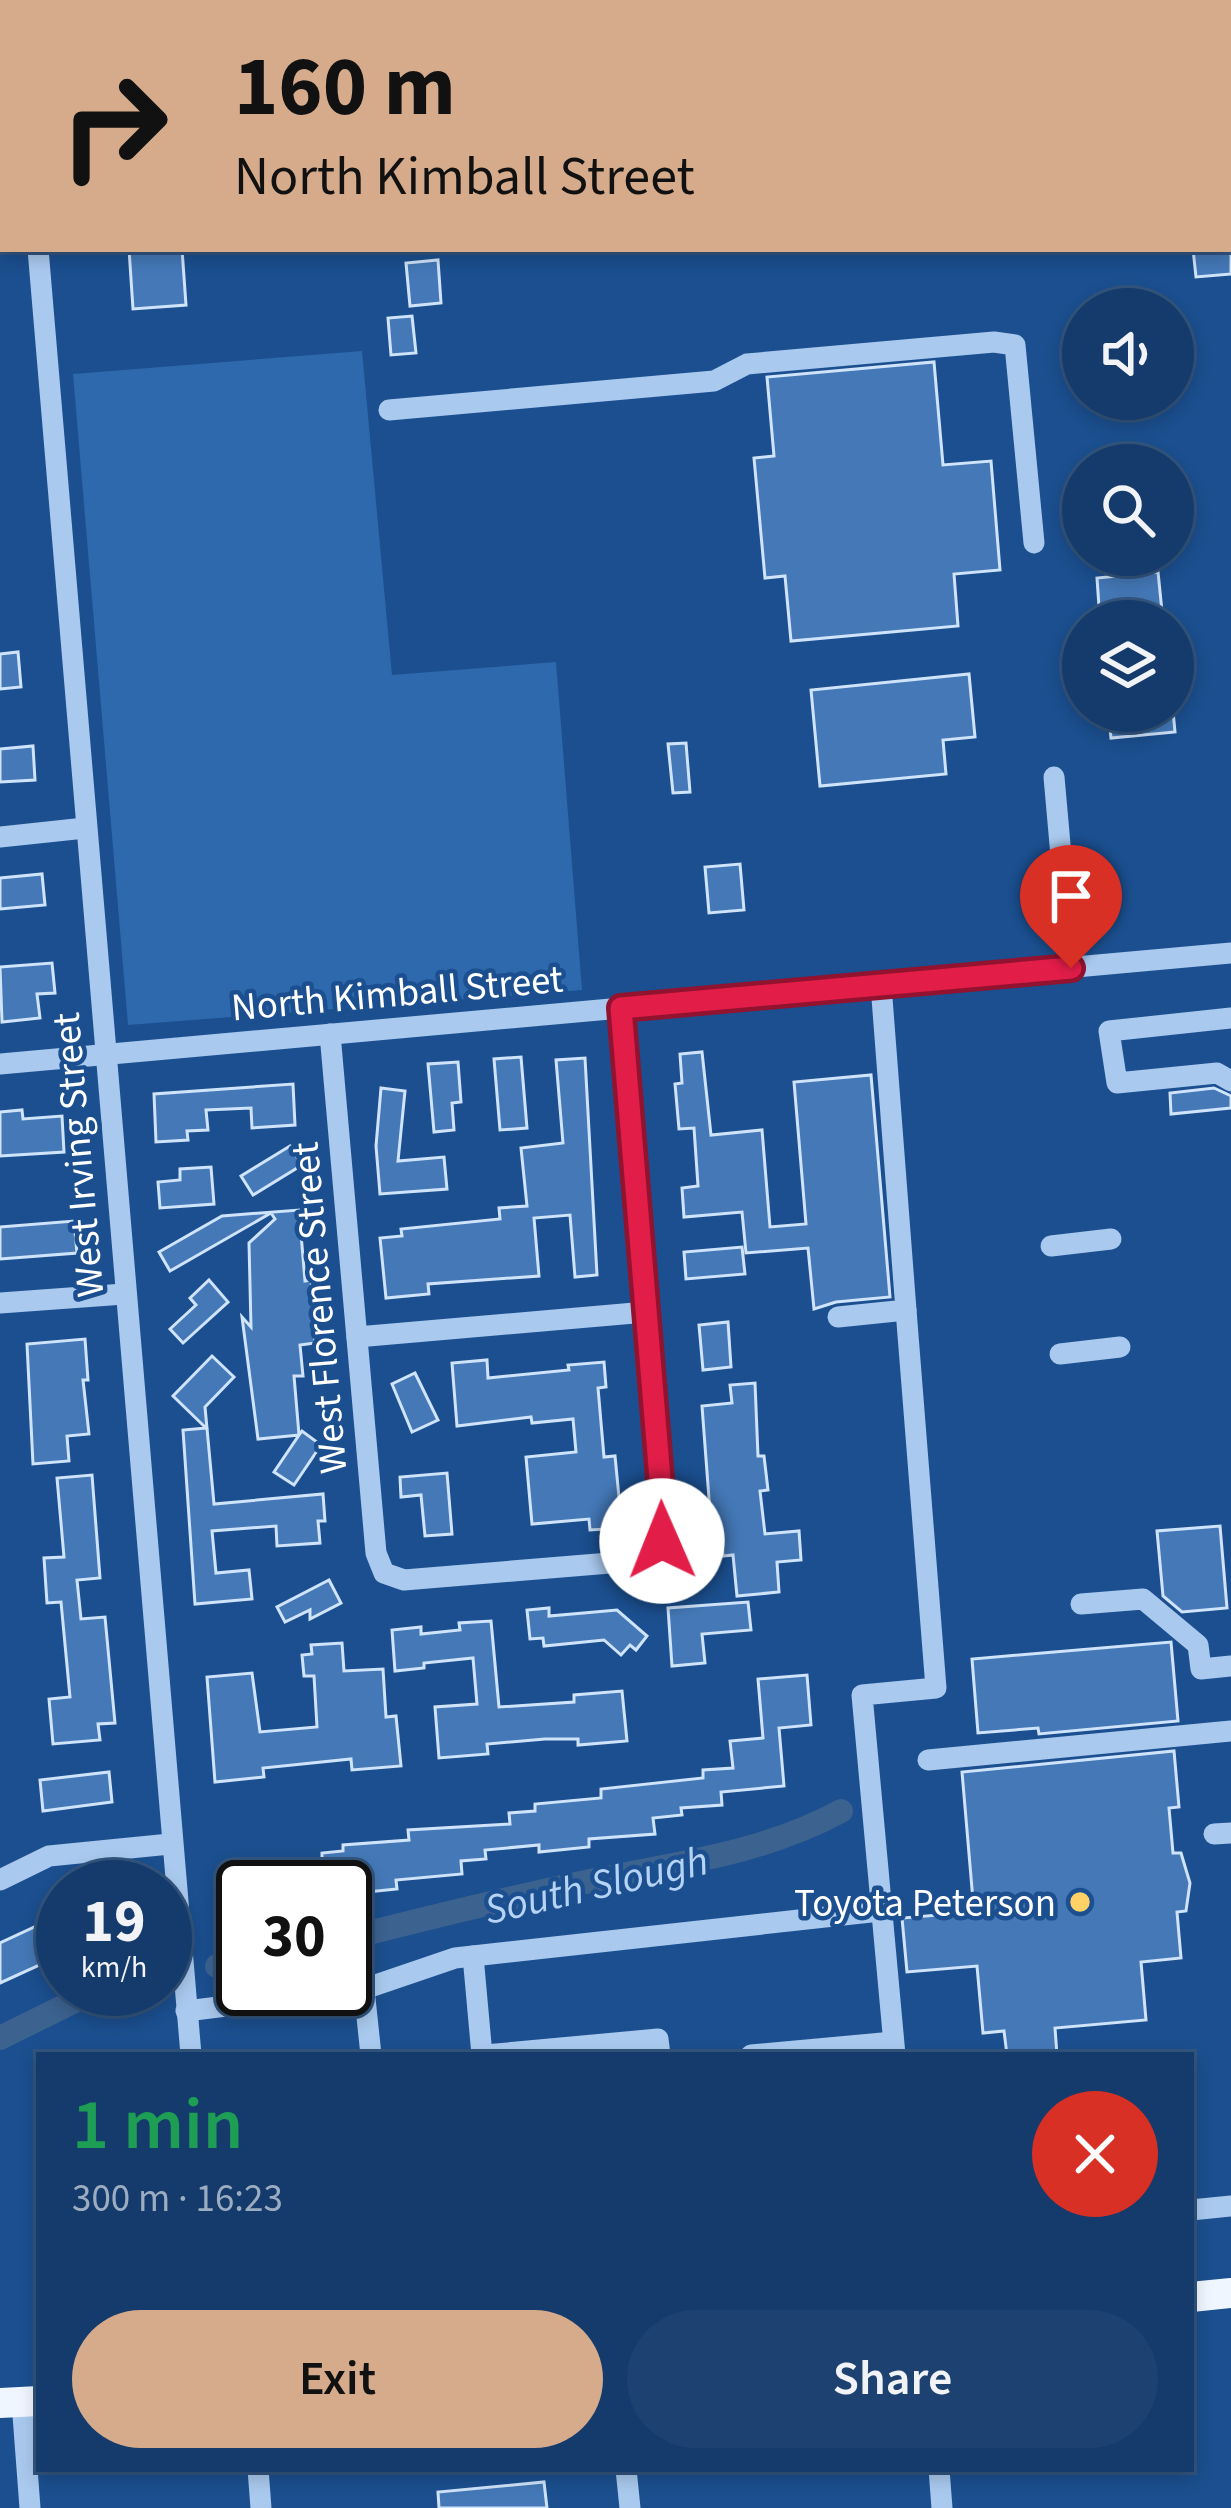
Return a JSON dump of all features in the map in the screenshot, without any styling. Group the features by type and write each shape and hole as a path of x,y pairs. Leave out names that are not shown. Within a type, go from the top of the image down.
{"main road":[{"path":"1194,2297 1231,2293"}],"street":[{"name":"West Irving Street","path":"38,252 172,1860"},
{"path":"389,410 714,381 747,364 994,341 1015,345 1034,543"},
{"path":"1054,777 1071,968"},
{"path":"0,837 85,828"},
{"name":"North Kimball Street","path":"0,1064 1231,953"},
{"path":"812,2052 894,2048 862,1695 936,1688 881,985"},
{"path":"357,1337 646,1312 621,1008"},
{"path":"1231,1018 1109,1031 1118,1083 1217,1073 1231,1081"},
{"name":"West Florence Street","path":"330,1034 376,1553 384,1573 404,1580 634,1561 656,1552 664,1527 646,1312"},
{"path":"1051,1246 1111,1239"},
{"path":"0,1304 124,1294"},
{"path":"838,1317 906,1310"},
{"path":"1060,1354 1120,1347"},
{"path":"1081,1604 1143,1599 1198,1645 1201,1669 1231,1666"},
{"path":"928,1760 1231,1731"},
{"path":"0,1880 49,1856 170,1844"},
{"path":"372,1986 455,1958 880,1911"},
{"path":"473,1956 483,2052"},
{"name":"West Irving Street","path":"187,2016 191,2052"},
{"path":"367,2016 371,2052"},
{"path":"516,2052 658,2039 660,2052"},
{"path":"1194,2210 1231,2206"},
{"path":"20,2402 30,2508"},
{"path":"258,2472 261,2508"},
{"path":"626,2472 630,2508"},
{"path":"939,2472 942,2508"}],"shaded area":[{"path":"362,351 392,675 556,662 582,990 128,1025 73,374"}],"building":[{"path":"129,252 182,252 186,305 133,309"},
{"path":"1193,252 1231,252 1231,274 1196,277"},
{"path":"438,260 441,303 410,306 406,263"},
{"path":"412,316 416,353 391,355 388,318"},
{"path":"934,362 943,465 991,461 1000,570 954,574 958,626 791,641 785,576 765,578 754,458 774,456 767,377"},
{"path":"1158,576 1161,600 1099,600 1097,578"},
{"path":"18,652 21,687 0,689 0,654"},
{"path":"969,674 975,737 943,740 946,774 820,786 811,690"},
{"path":"1110,732 1175,732 1111,738"},
{"path":"686,743 690,792 673,793 668,744"},
{"path":"33,746 35,780 0,782 0,749"},
{"path":"740,864 744,910 709,913 705,867"},
{"path":"42,874 45,905 0,909 0,878"},
{"path":"52,963 55,993 37,994 40,1018 2,1022 0,967"},
{"path":"702,1052 711,1135 762,1130 770,1227 806,1224 794,1082 871,1075 890,1297 814,1309 808,1248 746,1253 742,1212 684,1217 682,1188 698,1186 694,1128 679,1129 675,1084 682,1083 680,1054"},
{"path":"521,1057 527,1128 500,1130 494,1059"},
{"path":"585,1058 597,1275 575,1277 570,1215 534,1218 539,1276 428,1284 429,1294 386,1298 380,1238 402,1236 401,1229 500,1219 499,1208 527,1206 521,1148 563,1143 556,1060"},
{"path":"458,1062 461,1102 452,1103 454,1130 434,1132 428,1064"},
{"path":"293,1084 295,1125 252,1128 251,1108 206,1110 208,1130 187,1131 188,1140 156,1142 154,1094"},
{"path":"381,1088 405,1091 398,1161 444,1157 447,1189 380,1194 376,1146"},
{"path":"1214,1088 1231,1096 1231,1108 1171,1114 1170,1093"},
{"path":"22,1110 23,1119 62,1116 64,1152 0,1156 0,1112"},
{"path":"290,1146 302,1165 253,1195 241,1176"},
{"path":"211,1167 214,1204 160,1208 158,1182 180,1180 180,1169"},
{"path":"299,1210 315,1343 300,1345 303,1376 294,1376 299,1435 258,1439 242,1317 251,1327 249,1243 275,1219 271,1213 170,1271 159,1252 222,1216"},
{"path":"74,1221 77,1253 0,1259 0,1227"},
{"path":"742,1247 745,1274 686,1279 684,1252"},
{"path":"209,1280 228,1302 183,1343 170,1329 196,1305 190,1298"},
{"path":"728,1322 731,1367 703,1370 699,1325"},
{"path":"85,1339 88,1380 83,1380 89,1434 67,1436 69,1461 33,1464 27,1344"},
{"path":"212,1356 234,1377 205,1407 214,1504 323,1494 325,1521 318,1521 320,1543 277,1546 276,1526 212,1531 216,1573 249,1570 252,1599 195,1604 183,1430 206,1428 173,1396"},
{"path":"487,1360 488,1378 604,1362 606,1387 598,1388 604,1457 615,1456 622,1528 590,1530 589,1519 532,1524 526,1457 576,1452 573,1419 532,1423 531,1417 457,1426 452,1363"},
{"path":"415,1373 438,1420 412,1432 392,1384"},
{"path":"755,1383 758,1456 764,1456 768,1490 760,1491 765,1534 799,1531 801,1560 777,1562 779,1592 737,1596 733,1555 723,1556 720,1524 711,1525 702,1406 732,1403 730,1385"},
{"path":"302,1431 321,1445 294,1485 274,1472"},
{"path":"447,1473 452,1534 425,1536 421,1495 401,1497 400,1477"},
{"path":"92,1475 100,1578 77,1580 81,1619 105,1617 115,1723 98,1724 100,1740 53,1744 49,1699 70,1697 61,1602 47,1603 44,1558 64,1557 57,1478"},
{"path":"1220,1526 1227,1608 1182,1612 1163,1596 1157,1531"},
{"path":"329,1580 341,1603 310,1619 310,1610 285,1622 277,1607"},
{"path":"748,1602 751,1630 702,1634 705,1663 672,1666 668,1608"},
{"path":"549,1608 549,1616 617,1610 647,1636 636,1650 630,1645 621,1655 604,1640 544,1646 543,1638 530,1639 527,1610"},
{"path":"491,1621 499,1707 574,1702 574,1695 622,1691 627,1741 578,1745 578,1739 545,1739 487,1744 488,1754 439,1758 435,1707 477,1704 473,1658 395,1671 392,1630 421,1627 421,1634 460,1630 459,1623"},
{"path":"1171,1642 1178,1721 1039,1734 1038,1728 978,1733 972,1659"},
{"path":"342,1643 344,1671 383,1669 386,1717 396,1716 401,1766 352,1770 351,1759 263,1768 264,1777 215,1782 207,1677 252,1673 260,1732 317,1727 314,1676 304,1676 302,1655 312,1654 311,1645"},
{"path":"807,1675 811,1725 779,1728 784,1786 721,1792 722,1805 681,1808 682,1815 653,1818 655,1834 589,1839 589,1847 539,1852 539,1845 485,1850 486,1859 461,1861 462,1874 396,1880 397,1889 372,1892 372,1860 322,1860 322,1853 343,1851 343,1845 409,1840 408,1830 510,1824 509,1813 535,1811 535,1804 601,1798 601,1789 703,1778 703,1770 733,1768 730,1741 763,1738 758,1679"},
{"name":"Toyota Peterson","path":"1174,1751 1179,1807 1169,1808 1173,1853 1181,1853 1190,1883 1186,1911 1177,1912 1181,1958 1141,1962 1146,2020 1055,2028 1057,2052 1007,2052 1004,2031 983,2033 977,1966 907,1972 902,1918 974,1912 962,1772"},
{"path":"109,1772 112,1802 43,1811 40,1780"},
{"path":"36,1926 36,1967 0,1983 0,1943"},
{"path":"544,2482 547,2508 439,2508 438,2492"}],"waterway":[{"name":"South Slough","path":"372,1932 532,1893 721,1855 782,1837 841,1811"},
{"name":"South Slough","path":"0,2038 44,2016"}],"place":[{"name":"Toyota Peterson","path":"1080,1902"}],"route":[{"path":"662,1541 621,1008 1071,968"}]}
